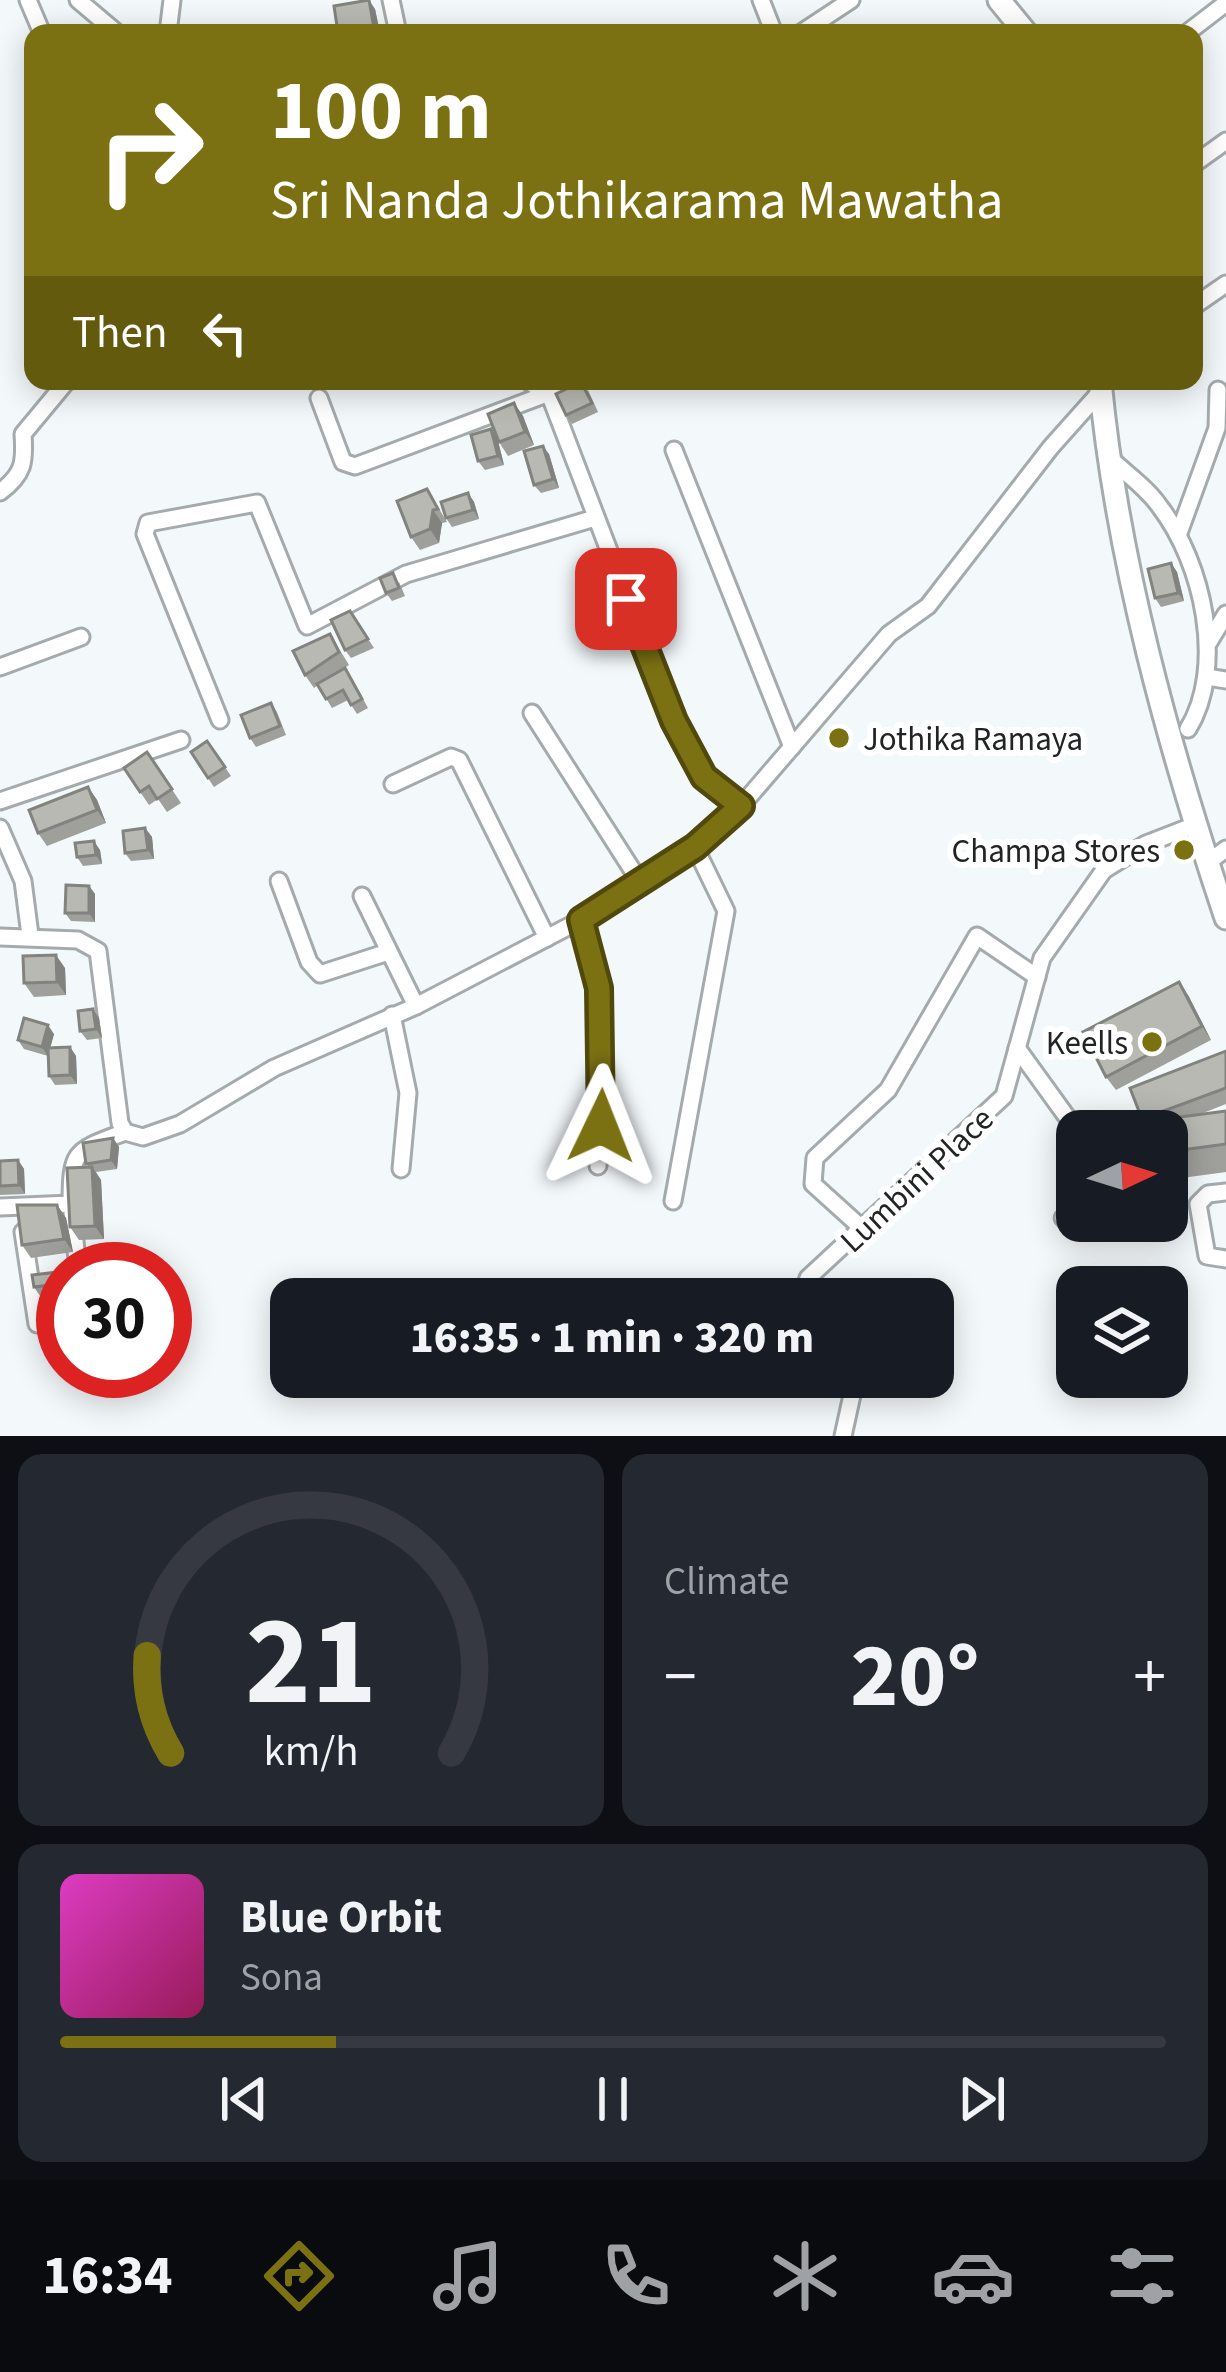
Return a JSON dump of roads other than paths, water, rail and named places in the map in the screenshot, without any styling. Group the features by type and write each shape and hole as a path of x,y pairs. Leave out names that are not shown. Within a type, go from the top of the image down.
{"main road":[{"path":"999,0 1019,24"},
{"path":"1102,390 1142,624 1195,825 1225,913"}],"street":[{"path":"78,0 106,24"},
{"path":"815,24 851,0"},
{"path":"1199,24 1226,3"},
{"path":"0,491 18,479 25,464 23,434 60,390"},
{"path":"541,390 550,396 674,721 704,777 741,806"},
{"path":"319,398 343,462 355,466 562,390"},
{"path":"75,1242 71,1162 80,1149 125,1132 143,1137 166,1131 274,1068 416,1006 581,920 695,847 741,806 889,634 928,607 1098,390"},
{"path":"1179,533 1217,428 1218,390"},
{"path":"674,449 792,747"},
{"path":"1112,461 1157,502 1179,533 1210,642 1207,677 1188,729"},
{"path":"1157,502 1191,493"},
{"path":"220,720 146,534 148,523 256,502 307,626 406,574 595,518"},
{"path":"1210,642 1226,614"},
{"path":"0,667 81,637"},
{"path":"1207,677 1226,680"},
{"path":"532,713 640,882"},
{"path":"0,801 181,740"},
{"path":"393,784 452,757 459,760 547,938"},
{"name":"Lumbini Place","path":"808,1278 865,1231 1004,1096 1042,958 1104,870 1146,844 1195,825"},
{"path":"0,828 23,881 30,935"},
{"path":"673,1201 726,910 695,847"},
{"path":"1207,863 1226,849"},
{"path":"279,881 309,962 320,974 386,953"},
{"path":"362,896 416,1006"},
{"path":"581,920 599,988 603,1084 598,1166"},
{"path":"0,938 30,935 89,944 101,956 116,1112 125,1132"},
{"path":"865,1231 813,1184 815,1158 889,1090 976,936 1036,977"},
{"path":"392,1015 408,1093 401,1169"},
{"path":"1017,1048 1063,1110"},
{"path":"1226,1192 1208,1194 1198,1204 1207,1256 1226,1259"},
{"path":"0,1207 71,1204"},
{"path":"19,1205 36,1311"},
{"path":"843,1436 851,1398"}],"place":[{"name":"Jothika Ramaya","path":"839,738"},
{"name":"Champa Stores","path":"1184,850"},
{"name":"Keells","path":"1152,1042"}]}
